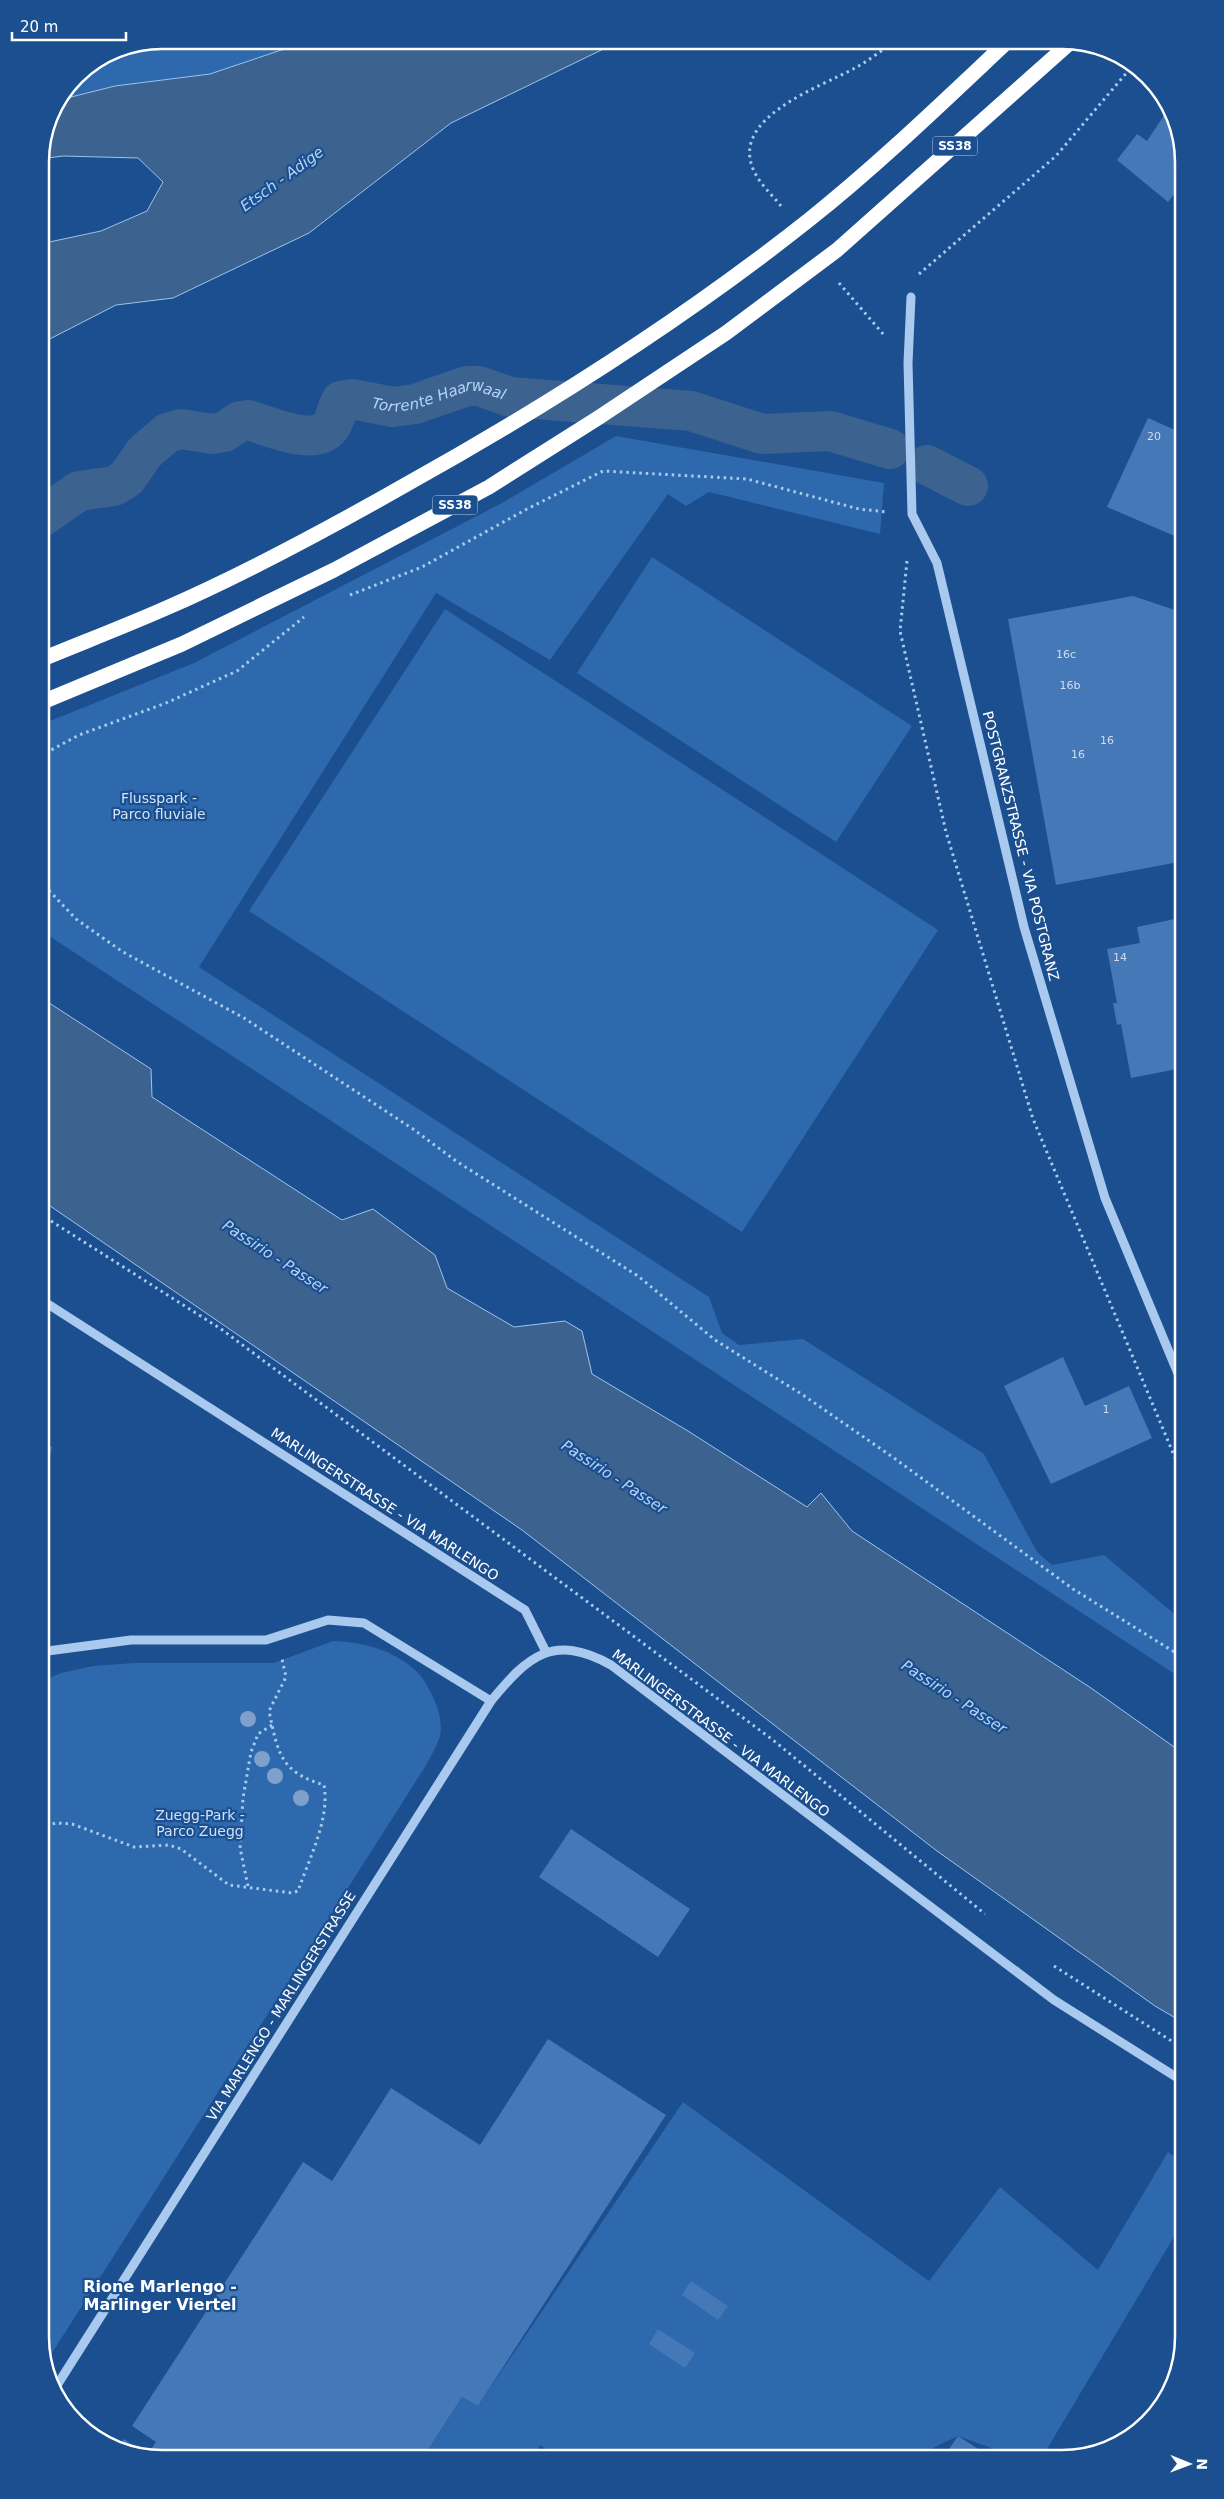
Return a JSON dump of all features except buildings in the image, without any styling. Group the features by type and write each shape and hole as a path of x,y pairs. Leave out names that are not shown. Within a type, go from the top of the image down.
{"highway":[{"name":"SS38","path":"49,656 166,609 295,546 466,451 574,386 680,315 811,218 999,49"},
{"name":"SS38","path":"49,699 182,644 334,570 489,487 726,333 837,250 1063,49"}],"street":[{"name":"POSTGRANZSTRASSE - VIA POSTGRANZ","path":"911,297 908,363 912,514 937,563 1024,927 1105,1198 1175,1366"},
{"name":"MARLINGERSTRASSE - VIA MARLENGO","path":"49,1306 525,1610 546,1652 569,1650 591,1654 611,1665 1054,2000 1175,2076"},
{"path":"49,1651 130,1640 266,1640 328,1620 364,1623 491,1701"},
{"name":"VIA MARLENGO - MARLINGERSTRASSE","path":"58,2383 491,1701 527,1661 546,1652"}],"path":[{"path":"771,193 755,172 751,153 753,138 763,121 802,94 856,68 884,49"},
{"path":"911,297 919,273 1056,156 1128,71"},
{"path":"841,285 908,363"},
{"path":"341,599 422,567 603,471 748,478 859,509 912,514 900,631 946,832 1033,1119 1175,1458"},
{"path":"49,751 79,735 166,703 237,671 306,616"},
{"path":"49,890 76,919 123,952 244,1018 413,1129 456,1161 638,1276 715,1340 834,1416 1074,1589 1175,1652"},
{"path":"49,1220 221,1329 774,1740 992,1920"},
{"path":"49,1825 56,1823 72,1824 134,1848 169,1846 181,1849 228,1885 292,1893 298,1891 318,1832 326,1796 324,1785 305,1779 295,1773 281,1759 269,1711 286,1677 274,1638"},
{"path":"248,1887 240,1848 243,1798 251,1752 258,1734 272,1725"},
{"path":"1052,1965 1175,2043"}],"green space":[{"path":"154,49 284,49 210,74 115,86 69,98 87,77 105,64 118,57 139,51"},
{"name":"Flusspark - Parco fluviale","path":"616,436 884,483 880,534 709,492 686,506 668,494 550,660 436,593 199,967 709,1297 722,1333 739,1345 803,1339 984,1454 1037,1552 1052,1565 1104,1555 1175,1614 1175,1674 49,936 49,721 194,663 502,503"},
{"path":"652,557 912,726 836,842 577,673"},
{"path":"445,609 938,930 742,1232 249,911"},
{"name":"Zuegg-Park - Parco Zuegg","path":"333,1641 357,1643 391,1654 420,1675 432,1695 441,1725 439,1740 425,1767 50,2355 49,1678 61,1673 93,1666 134,1663 274,1663"},
{"path":"683,2102 929,2281 1000,2187 1098,2270 1168,2152 1175,2157 1175,2235 1046,2450 997,2450 958,2436 929,2450 547,2450 540,2445 537,2450 428,2450 462,2397 478,2406"}],"water":[{"name":"Etsch - Adige","path":"284,49 603,49 451,123 309,233 173,298 116,305 49,339 49,242 101,231 147,211 163,182 138,158 63,156 49,158 51,139 60,112 69,98 115,86 210,74"},
{"name":"Passirio - Passer","path":"49,1003 151,1069 152,1097 342,1220 373,1209 435,1255 447,1288 514,1327 565,1321 582,1331 592,1374 688,1431 807,1507 821,1493 852,1531 1091,1688 1175,1748 1175,2018 1155,2006 937,1851 522,1530 49,1205"}],"waterway":[{"name":"Torrente Haarwaal","path":"49,512 79,491 114,486 127,478 144,453 167,433 181,429 212,434 224,432 240,421 248,420 291,433 314,435 323,433 330,427 341,401 352,399 393,407 415,404 467,386 479,386 510,397 691,411 762,434 830,431 890,449"},
{"path":"927,465 968,486"}],"district":[{"name":"Rione Marlengo - Marlinger Viertel","path":"160,2295"}]}
